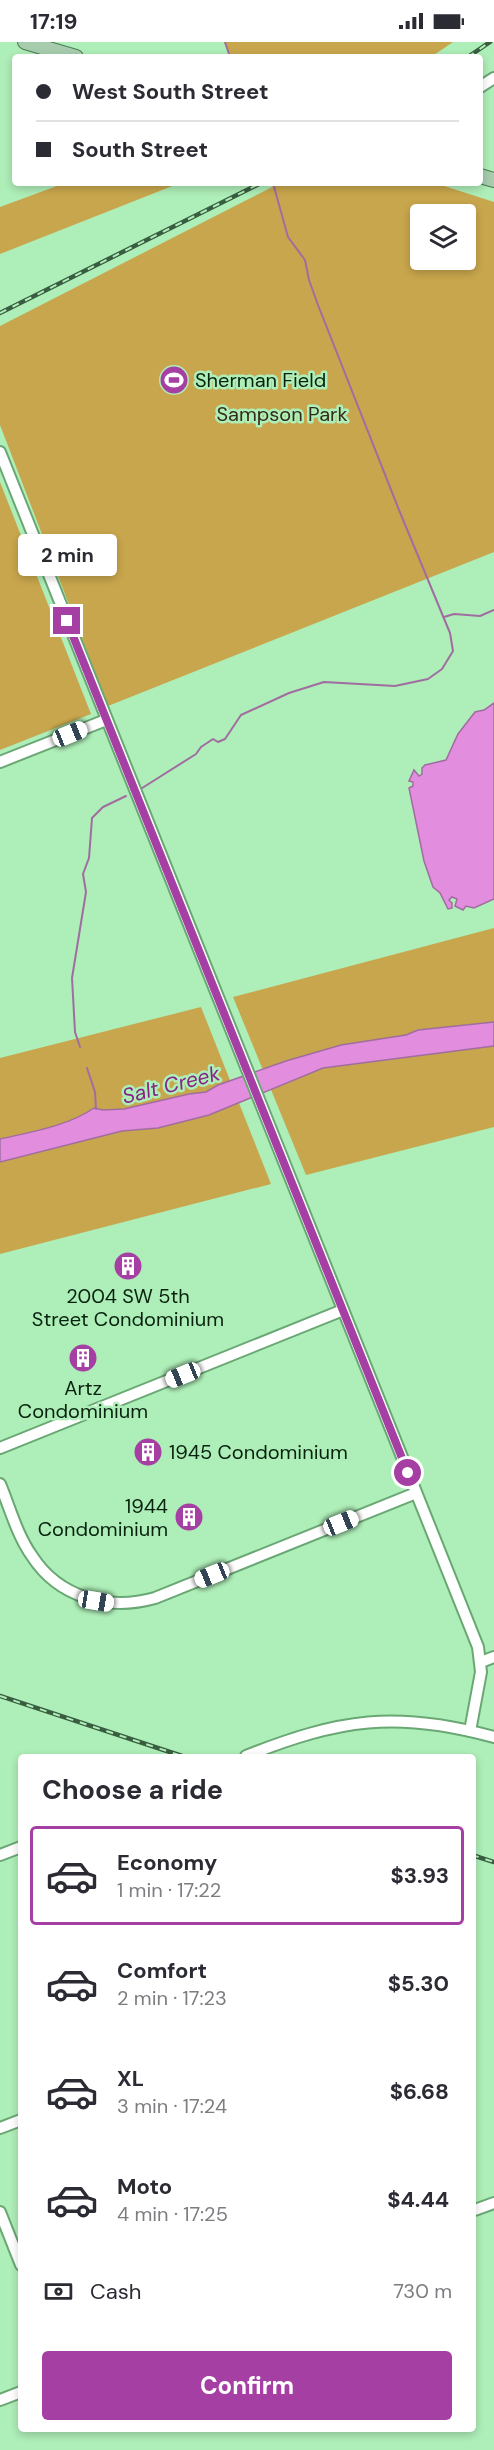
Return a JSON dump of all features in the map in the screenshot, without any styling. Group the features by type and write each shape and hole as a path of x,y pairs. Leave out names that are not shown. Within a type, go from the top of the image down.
{"main road":[{"path":"25,42 66,54"}],"street":[{"path":"0,452 478,1647 481,1662 479,1692 470,1731"},
{"path":"0,762 106,720"},
{"path":"0,1448 344,1310"},
{"path":"0,1484 32,1558 53,1580 82,1597 111,1604 127,1604 155,1598 416,1494"},
{"path":"481,1662 494,1657"},
{"path":"252,1754 318,1731 361,1723 421,1722 494,1737"},
{"path":"0,1855 18,1848"},
{"path":"0,2128 18,2121"},
{"path":"476,2210 494,2203"},
{"path":"0,2212 18,2257"},
{"path":"0,2400 18,2393"}],"green space":[{"path":"224,42 453,42 435,54 229,54"},
{"path":"57,186 172,186 0,254 0,207"},
{"name":"Sampson Park","path":"274,186 444,186 494,202 494,552 108,706 0,425 0,326"},
{"path":"0,482 91,714 0,750"},
{"path":"494,928 494,1127 306,1175 233,997"},
{"path":"201,1007 271,1184 0,1254 0,1058"}],"shaded area":[{"path":"494,703 494,899 474,908 466,906 463,910 455,906 457,899 452,897 449,900 452,908 448,909 440,893 433,887 424,861 409,788 413,786 413,782 409,781 414,770 419,776 425,765 446,760 458,734 475,712 484,710"},
{"path":"494,1022 494,1046 323,1068 209,1115 158,1128 122,1131 0,1162 0,1139 61,1124 94,1108 124,1109 206,1092 218,1085 286,1061 341,1045 406,1035 418,1030"}],"waterway":[{"path":"225,42 229,54"},
{"path":"139,790 196,754 201,747 213,739 218,742 225,739 241,715 289,693 324,682 395,686 428,679 442,669 453,651 450,633 318,305 305,260 288,237 274,186"},
{"path":"444,617 454,614 480,616 494,610"},
{"path":"80,1047 75,1032 72,978 86,892 83,874 89,858 92,818 103,807 126,796"},
{"path":"87,1068 95,1092 96,1109"}],"railway":[{"path":"472,54 490,42"},
{"path":"0,313 255,186"},
{"path":"0,1696 176,1754"},
{"path":"476,1856 494,1862"}],"place":[{"name":"Sherman Field","path":"174,380"},
{"name":"2004 SW 5th Street Condominium","path":"128,1266"},
{"name":"Artz Condominium","path":"83,1358"},
{"name":"1945 Condominium","path":"148,1452"},
{"name":"1944 Condominium","path":"189,1517"}],"route":[{"path":"67,621 408,1473"}],"water label":[{"name":"Salt Creek","path":"171,1085"}]}
